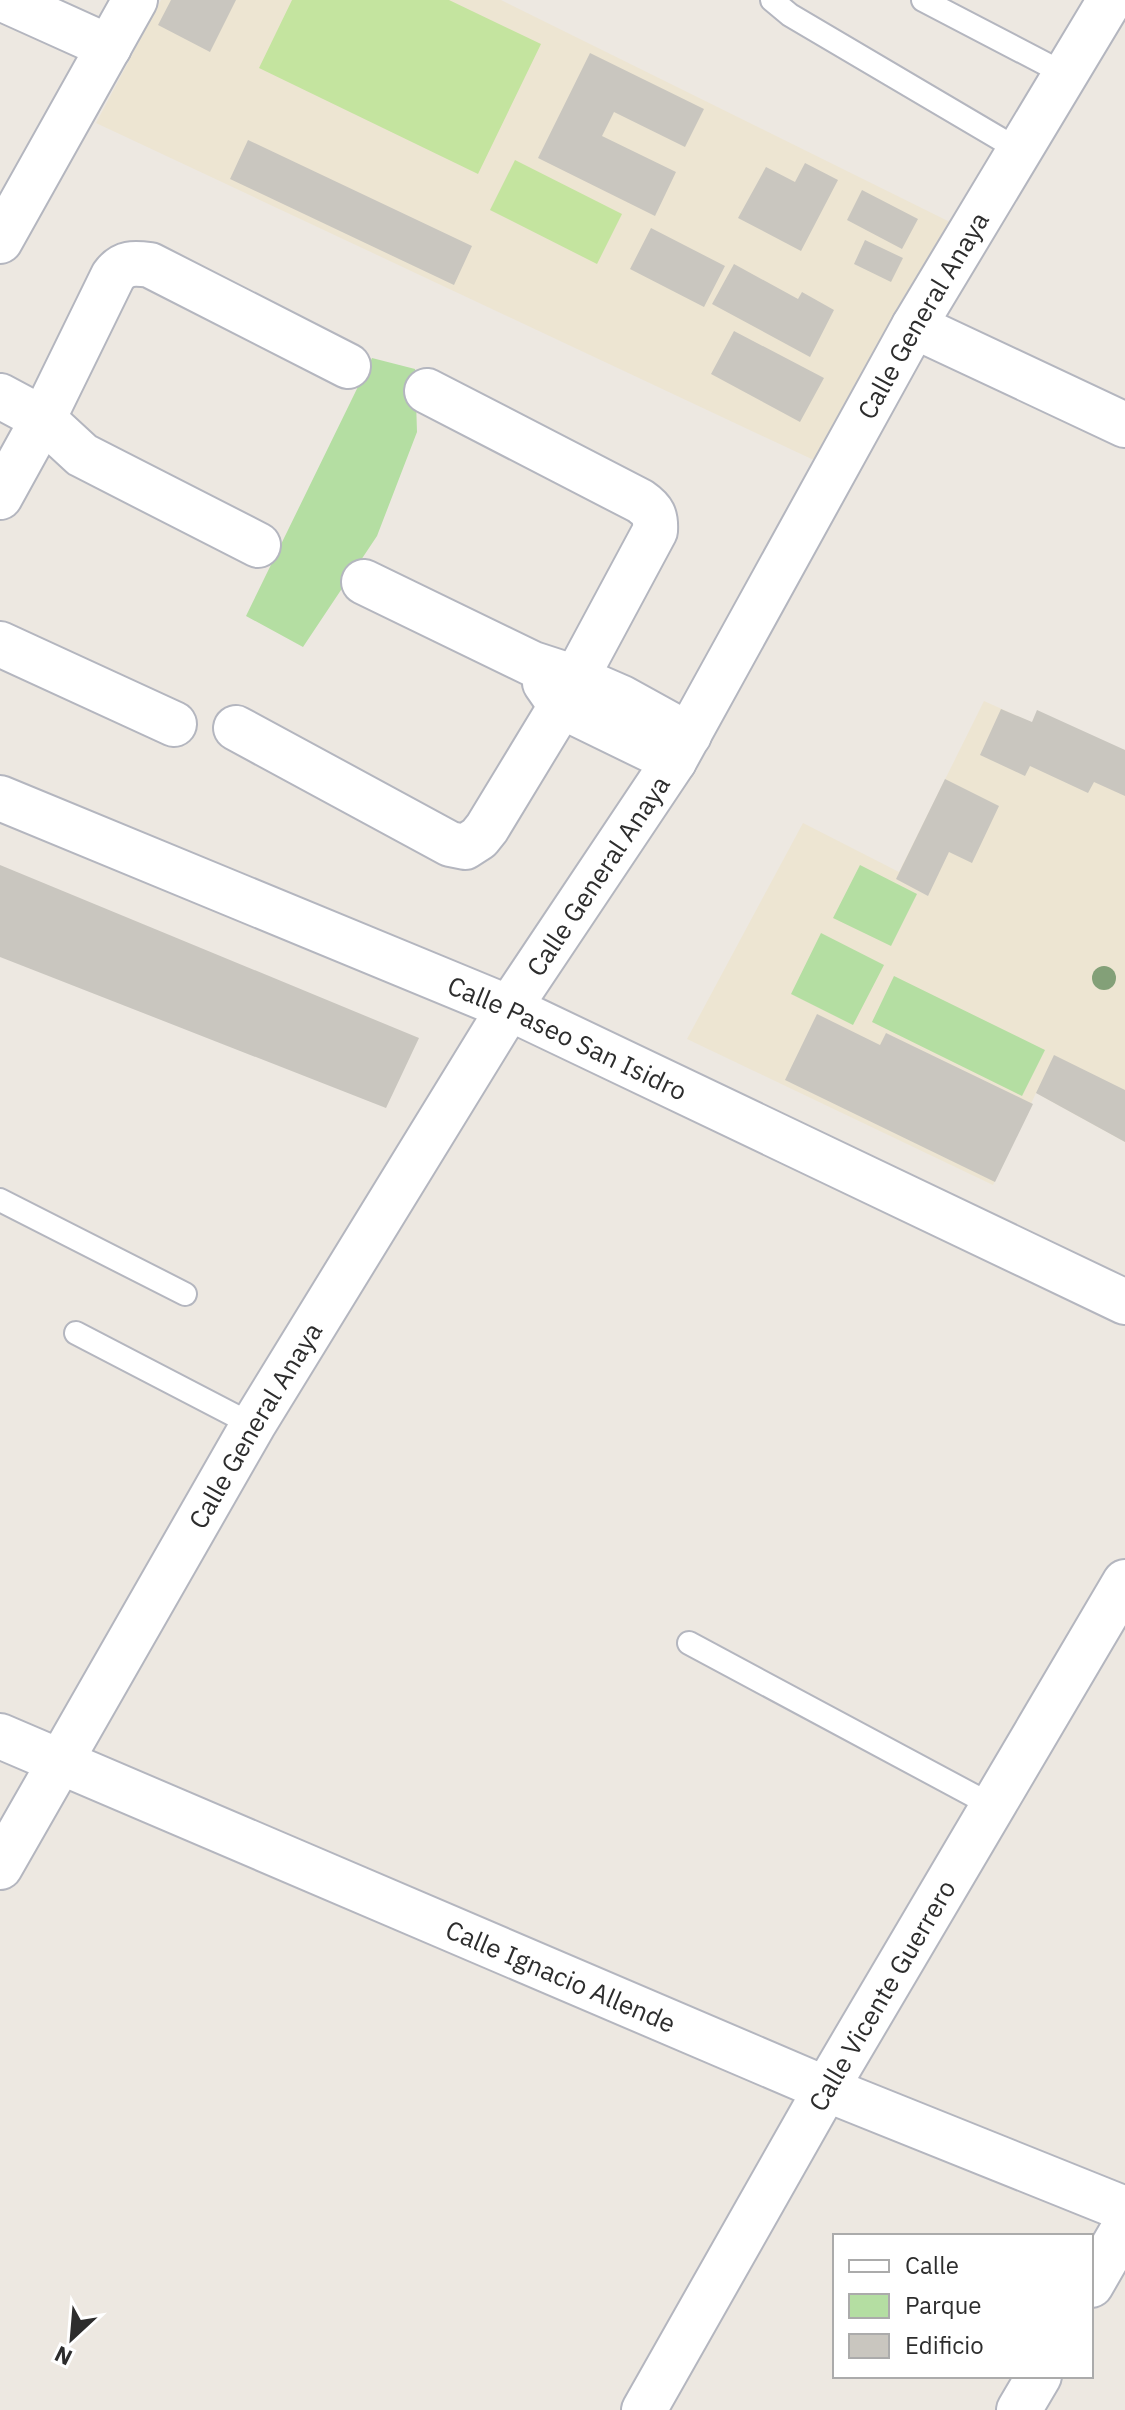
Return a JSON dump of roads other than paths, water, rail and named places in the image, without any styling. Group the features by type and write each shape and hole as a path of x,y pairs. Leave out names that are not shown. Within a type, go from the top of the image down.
{"street":[{"path":"5,0 109,47"},
{"path":"0,241 135,0"},
{"name":"Calle General Anaya","path":"0,1867 253,1425 509,1008 682,748 914,326 1110,0"},
{"path":"0,497 24,431 120,267 133,263 150,265 348,366"},
{"path":"914,326 1125,425"},
{"path":"236,728 450,844 465,847 487,828 569,692 655,531 656,519 651,508 427,391"},
{"path":"0,396 24,431 82,455 258,545"},
{"path":"364,582 533,664 569,692 682,748"},
{"path":"0,644 174,724"},
{"name":"Calle Paseo San Isidro","path":"0,798 509,1008 1125,1302"},
{"name":"Calle Vicente Guerrero","path":"644,2410 826,2089 1125,1582"},
{"name":"Calle Ignacio Allende","path":"0,1736 826,2089 1125,2209"},
{"path":"1093,2282 1125,2226"},
{"path":"1019,2410 1038,2378"}],"lane":[{"path":"772,0 790,15 1019,150"},
{"path":"923,0 1065,74"},
{"path":"0,1200 185,1294"},
{"path":"76,1333 253,1425"},
{"path":"689,1643 993,1806"}]}
